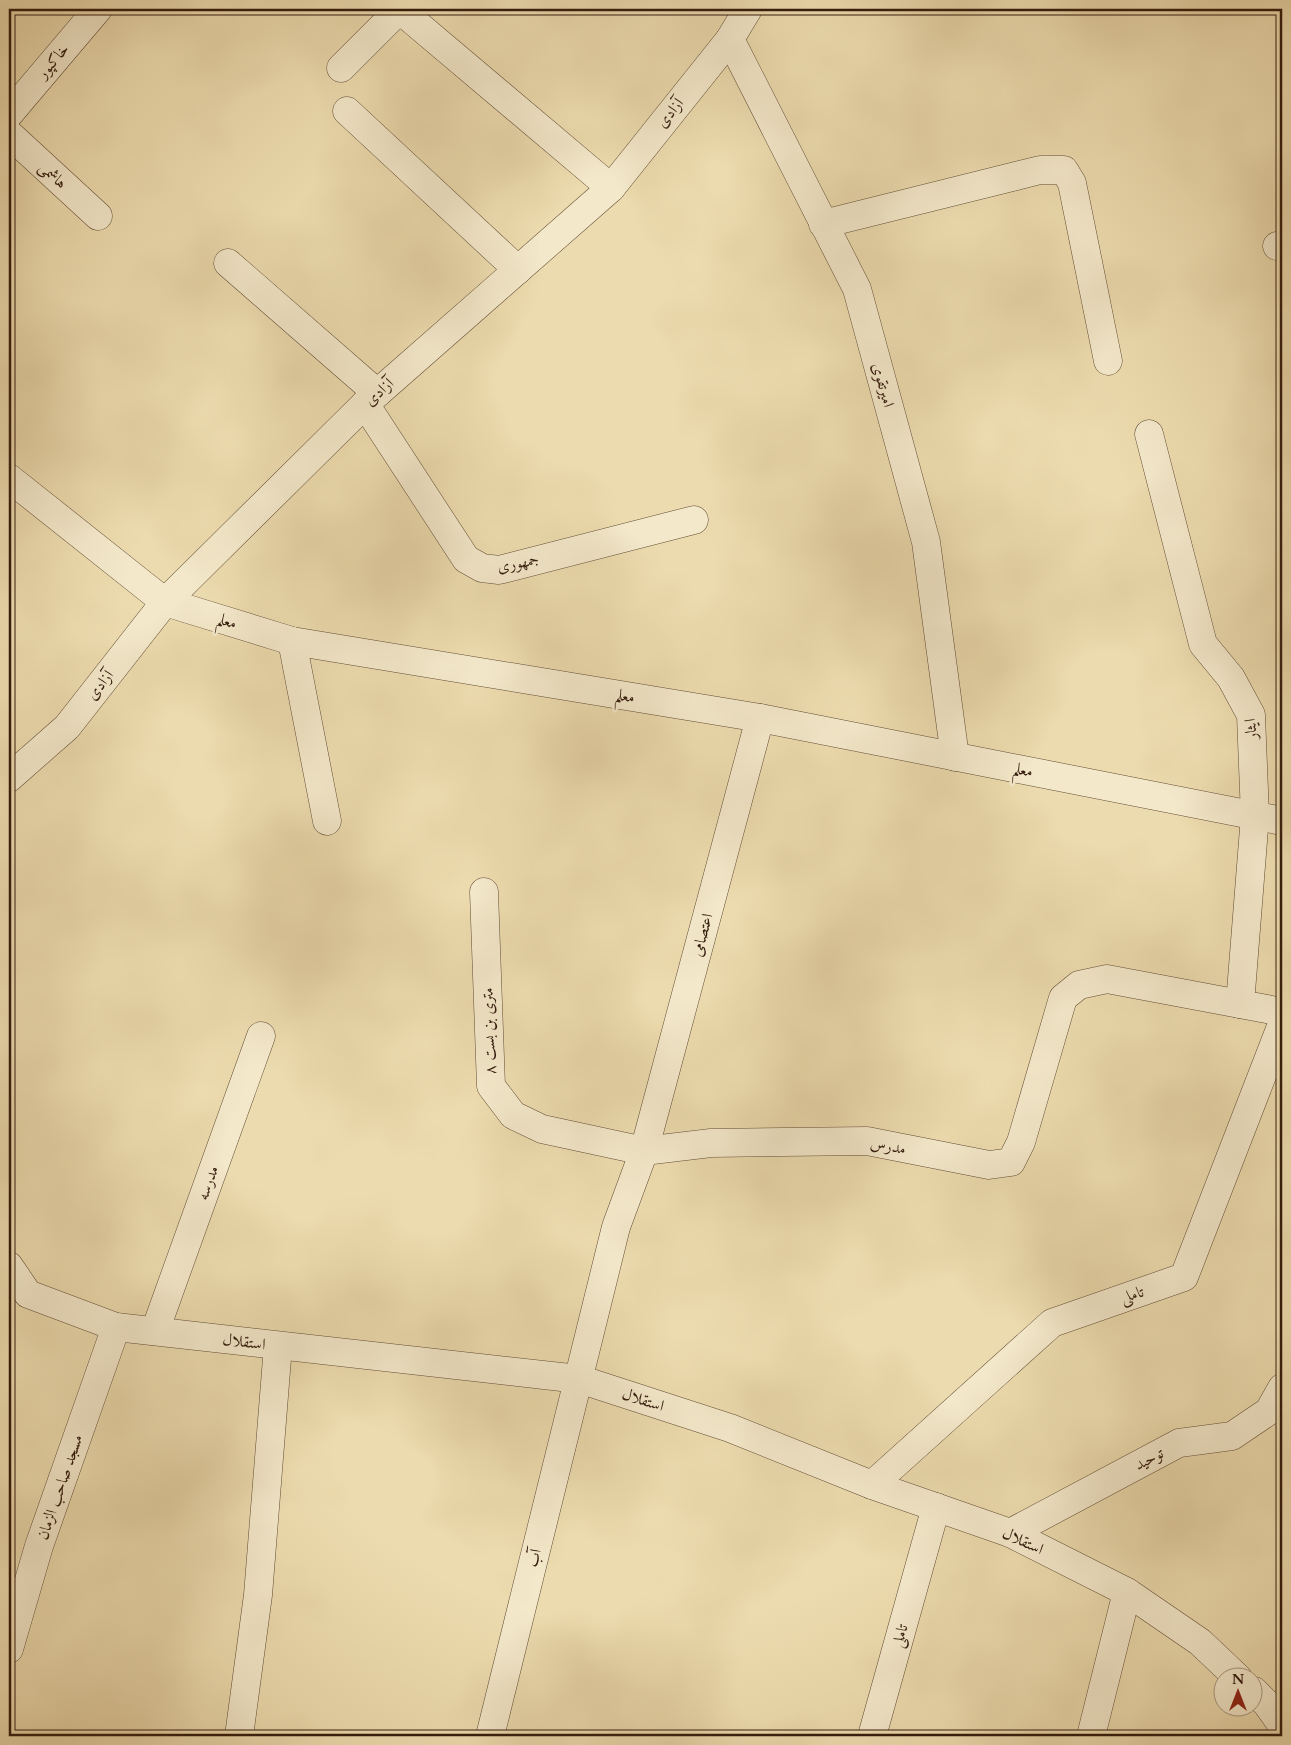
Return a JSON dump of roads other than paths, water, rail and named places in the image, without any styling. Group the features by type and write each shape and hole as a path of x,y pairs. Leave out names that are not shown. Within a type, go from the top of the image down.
{"street":[{"name":"خاکپور","path":"9,114 98,9"},
{"path":"342,68 400,9 610,188"},
{"name":"آزادی","path":"9,778 67,727 165,602 371,398 610,188 730,39 748,9"},
{"name":"امیرتقوی","path":"730,39 856,289 926,542 955,757"},
{"path":"347,111 518,270"},
{"name":"هاشمی","path":"9,134 98,216"},
{"path":"823,224 1040,170 1064,170 1072,183 1108,361"},
{"name":"جمهوری","path":"228,262 371,398 466,559 482,568 499,570 694,520"},
{"name":"ایثار","path":"1149,434 1203,644 1231,678 1251,715 1255,816 1240,1004"},
{"name":"معلم","path":"9,478 165,602 292,641 760,718 1282,821"},
{"path":"292,641 327,821"},
{"name":"اعتصامی","path":"644,1151 760,718"},
{"name":"۸ متری بن بست","path":"484,892 491,1086 513,1115 542,1129 644,1151"},
{"name":"مدرس","path":"644,1151 711,1143 867,1141 989,1165 1011,1162 1021,1142 1063,998 1079,985 1107,979 1240,1004"},
{"path":"1240,1004 1282,1012"},
{"name":"تاملی","path":"872,1485 1052,1323 1184,1277 1282,1024"},
{"name":"مدرسه","path":"155,1331 261,1036"},
{"path":"579,1379 616,1227 644,1151"},
{"name":"استقلال","path":"9,1266 28,1294 116,1327 579,1379 730,1428 872,1485 1010,1534 1127,1592 1200,1642 1227,1668"},
{"name":"مسجد صاحب الزمان","path":"9,1649 39,1546 116,1327"},
{"path":"239,1736 258,1596 278,1346"},
{"name":"آب","path":"490,1736 579,1379"},
{"name":"توحید","path":"1010,1534 1179,1443 1232,1436 1268,1411 1282,1388"},
{"name":"تاملی","path":"872,1736 936,1507"},
{"path":"1091,1736 1127,1592"}]}
